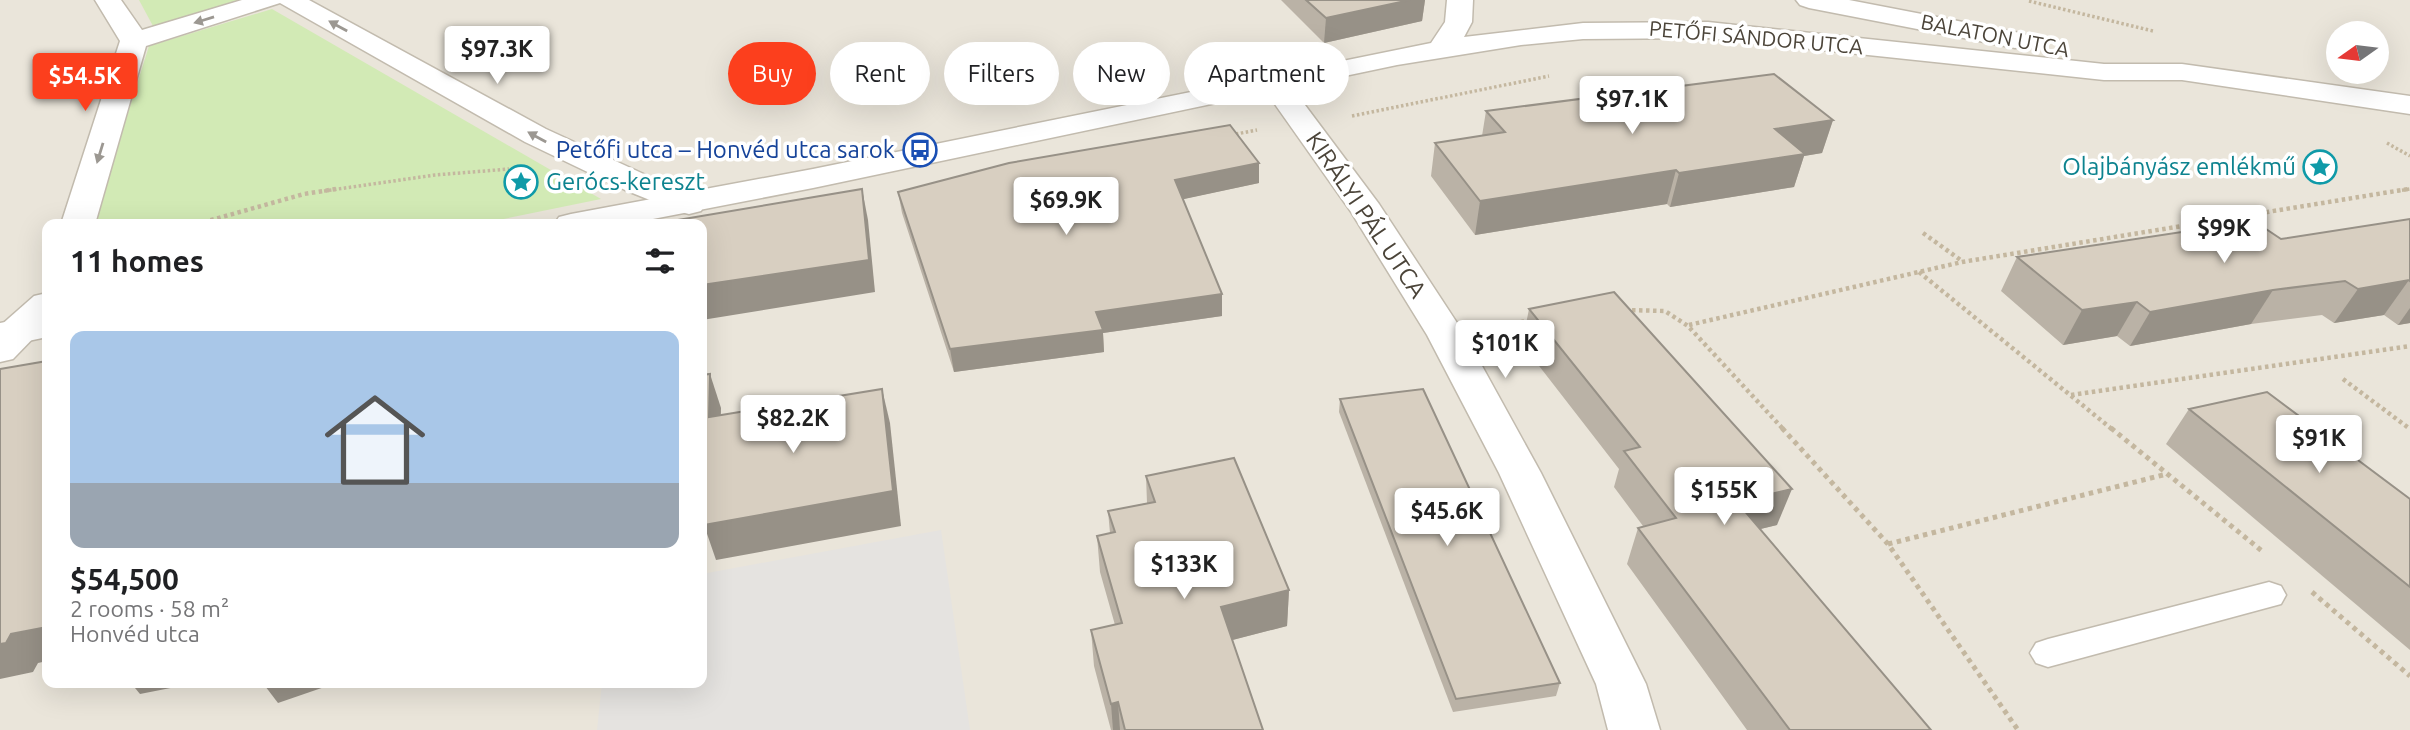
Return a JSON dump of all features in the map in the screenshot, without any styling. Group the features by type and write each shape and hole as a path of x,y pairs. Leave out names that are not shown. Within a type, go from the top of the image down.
{"street":[{"path":"80,219 134,41 108,0"},
{"path":"134,41 269,0"},
{"path":"290,0 567,154 689,204"},
{"path":"1438,50 1453,35 1461,20 1460,0"},
{"name":"BALATON UTCA","path":"1809,0 2182,72"},
{"name":"PETŐFI SÁNDOR UTCA","path":"1349,67 1438,50 1553,34 1673,28 2104,72 2182,72 2410,105"},
{"name":"PETŐFI SÁNDOR UTCA","path":"600,219 689,204 1184,101"},
{"name":"KIRÁLYI PÁL UTCA","path":"1291,105 1367,211 1446,335 1520,473 1621,684 1634,730"},
{"path":"4,340 42,309"},
{"path":"4,340 42,328"}],"lane":[{"path":"2048,653 2269,595"}],"path":[{"path":"1349,117 1436,97 1557,75"},
{"path":"215,219 304,194 435,175 527,166 567,154"},
{"path":"1688,326 1962,262 2410,189"},
{"path":"1923,233 1962,262"},
{"path":"1918,271 2270,558"},
{"path":"1612,310 1665,311 1688,326 1888,544 2018,730"},
{"path":"1481,329 1546,318"},
{"path":"2070,395 2410,346"},
{"path":"2343,379 2410,429"},
{"path":"1888,544 2167,474"},
{"path":"2301,583 2410,676"}],"shaded area":[{"path":"0,0 2410,0 2410,730 0,730"},
{"path":"941,530 970,730 597,730 601,688 707,688 707,573"}],"green space":[{"path":"139,0 239,0 153,26"},
{"path":"272,9 601,199 503,219 95,219 149,46"}],"building":[{"path":"1306,0 1410,0 1326,18"},
{"path":"1774,74 1833,120 1775,129 1805,154 1679,173 1676,170 1480,201 1435,143 1505,132 1486,111"},
{"path":"1230,125 1259,163 1175,180 1222,294 1096,312 1103,330 950,349 898,192 1009,163"},
{"path":"862,189 869,260 707,284 707,219 684,219"},
{"path":"2410,219 2410,281 2358,289 2345,281 2273,290 2150,312 2137,302 2082,310 2017,257 2254,221 2281,239"},
{"path":"1614,292 1792,489 1737,502 1931,730 1790,730 1638,528 1676,518 1624,451 1640,447 1529,309"},
{"path":"42,362 42,628 11,634 6,643 0,644 0,369"},
{"path":"707,374 710,374 709,417 882,389 893,491 707,524"},
{"path":"1423,389 1560,683 1456,699 1340,399"},
{"path":"2267,392 2410,499 2410,587 2189,409"},
{"path":"1234,458 1289,590 1221,607 1263,730 1125,730 1118,702 1111,704 1091,630 1122,623 1097,536 1115,532 1108,511 1155,502 1146,476"}],"place":[{"name":"Petőfi utca – Honvéd utca sarok","path":"920,150"},
{"name":"Olajbányász emlékmű","path":"2320,167"},
{"name":"Gerócs-kereszt","path":"521,182"}]}
